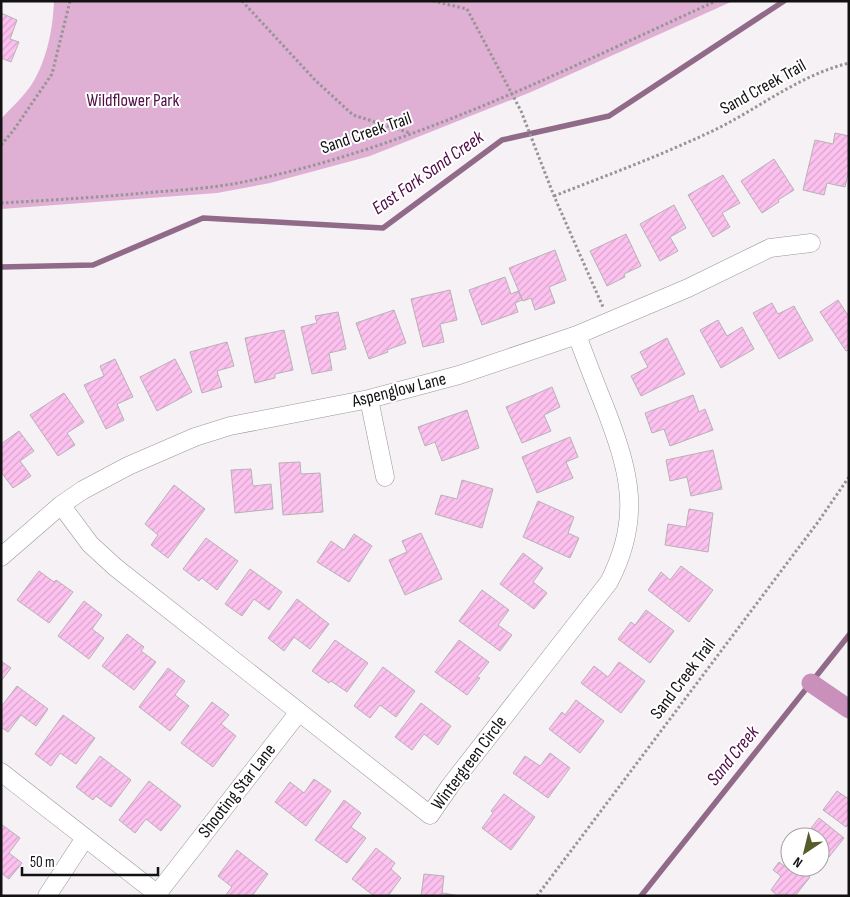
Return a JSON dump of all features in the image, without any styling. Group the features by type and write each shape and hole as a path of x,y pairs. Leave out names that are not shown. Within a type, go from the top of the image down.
{"street":[{"name":"Aspenglow Lane","path":"1,557 60,505 128,466 195,437 239,424 369,399 459,375 577,335 688,288 770,248 810,243"},
{"name":"Wintergreen Circle","path":"60,505 90,544 115,567 430,815 450,786 593,604 609,582 619,563 628,524 630,500 628,478 623,455 577,335"},
{"path":"369,399 385,476"},
{"name":"Shooting Star Lane","path":"159,895 299,712"},
{"path":"1,772 159,895"},
{"path":"47,896 84,838"}],"path":[{"path":"1,145 52,74 70,1"},
{"path":"242,1 315,80 353,115 411,133"},
{"path":"432,1 467,9 521,111 554,196 609,321"},
{"name":"Sand Creek Trail","path":"1,204 116,196 237,183 303,168 383,144 512,94 716,1"},
{"name":"Sand Creek Trail","path":"554,196 707,134 802,80 831,67 849,63"},
{"name":"Sand Creek Trail","path":"537,896 818,522 849,477"}],"green space":[{"name":"Wildflower Park","path":"54,1 733,1 531,92 370,156 270,183 217,193 1,209 1,119 32,84 42,65 48,44"}],"building":[{"path":"1,13 17,20 10,39 19,42 11,62 1,58"},
{"path":"835,133 849,136 849,170 845,187 827,183 824,195 803,190 815,140 833,144"},
{"path":"774,159 794,190 762,213 741,181"},
{"path":"723,175 740,203 722,213 730,227 713,237 688,195"},
{"path":"674,205 686,228 670,237 678,251 660,261 640,224"},
{"path":"626,234 641,266 624,274 625,277 607,286 590,251"},
{"path":"555,250 566,280 549,287 555,303 535,310 531,298 523,301 509,268"},
{"path":"505,277 511,294 518,291 522,300 515,303 518,312 482,325 469,290"},
{"path":"450,290 457,320 440,324 444,342 423,347 411,299"},
{"path":"838,300 847,314 849,313 849,350 846,351 820,312"},
{"path":"772,303 778,314 794,306 813,340 779,359 753,313"},
{"path":"394,310 406,343 369,359 356,323"},
{"path":"338,312 346,349 329,353 332,370 312,374 301,327 317,323 315,316"},
{"path":"718,320 727,336 742,327 754,349 721,368 700,330"},
{"path":"284,330 293,370 275,374 275,378 255,383 245,338"},
{"path":"667,338 685,374 641,396 631,376 648,367 640,352"},
{"path":"227,342 234,366 217,371 222,387 202,393 190,352"},
{"path":"115,359 133,397 117,404 124,420 106,429 84,385 104,376 100,366"},
{"path":"175,359 192,392 157,411 140,377"},
{"path":"552,387 560,407 544,415 551,431 522,443 506,407"},
{"path":"64,393 84,422 67,433 75,445 58,456 30,415"},
{"path":"693,395 699,412 705,409 713,430 670,446 664,429 652,433 645,413"},
{"path":"467,410 479,448 442,461 435,442 425,446 418,427"},
{"path":"19,431 34,451 20,461 31,476 13,488 1,472 1,444"},
{"path":"570,437 578,457 566,462 573,478 537,493 522,457"},
{"path":"713,450 722,489 691,496 687,477 670,481 666,460"},
{"path":"300,462 301,474 320,473 323,512 283,515 279,463"},
{"path":"251,469 253,486 271,484 273,509 235,513 231,470"},
{"path":"462,480 493,489 482,528 435,514 441,495 457,499"},
{"path":"174,485 205,509 168,558 151,545 158,535 145,524"},
{"path":"538,501 574,517 568,533 579,538 570,558 523,537"},
{"path":"689,509 713,513 708,552 665,545 668,524 686,527"},
{"path":"421,533 442,579 405,595 389,560 407,552 402,541"},
{"path":"354,534 372,546 349,582 317,562 331,541 344,550"},
{"path":"206,538 238,561 217,590 202,578 199,581 183,569"},
{"path":"523,553 543,568 533,582 547,593 534,609 500,584"},
{"path":"681,566 713,590 689,622 648,590 661,572 670,580"},
{"path":"250,569 282,592 269,610 254,599 242,616 225,604"},
{"path":"39,571 73,592 49,623 17,600"},
{"path":"482,590 509,610 498,625 512,635 500,651 459,621"},
{"path":"297,599 329,624 310,649 294,637 284,651 268,638"},
{"path":"84,601 102,615 92,629 104,638 89,659 58,636"},
{"path":"646,610 674,631 650,663 618,639 631,622 635,625"},
{"path":"127,634 144,647 141,651 156,662 134,690 102,666"},
{"path":"335,640 368,663 347,692 331,681 329,683 312,671"},
{"path":"459,640 489,662 477,677 480,678 467,695 435,672"},
{"path":"1,661 11,668 1,681"},
{"path":"619,662 645,681 621,713 581,683 594,666 608,677"},
{"path":"383,667 415,691 396,717 380,705 370,718 354,706"},
{"path":"168,668 185,681 175,695 189,706 170,731 139,707"},
{"path":"17,686 48,709 36,726 21,715 8,732 1,727 1,707"},
{"path":"576,700 604,721 580,753 549,729 562,712 565,715"},
{"path":"212,702 229,715 221,724 236,736 213,767 181,743"},
{"path":"421,703 451,726 438,745 424,734 412,750 395,737"},
{"path":"63,715 95,738 76,764 60,753 51,766 35,754"},
{"path":"550,753 570,768 548,798 513,773 525,756 540,766"},
{"path":"100,756 131,780 111,807 96,796 93,800 76,787"},
{"path":"314,779 331,791 306,826 275,802 290,782 304,793"},
{"path":"149,781 181,806 161,831 146,819 135,833 119,820"},
{"path":"837,791 847,798 849,796 849,824 846,827 823,810"},
{"path":"504,794 535,817 511,850 482,828 493,813 491,811"},
{"path":"344,800 361,813 351,827 366,838 347,863 315,840"},
{"path":"819,818 844,838 830,856 830,827 812,827"},
{"path":"1,824 20,838 9,853 22,863 9,879 1,873"},
{"path":"376,848 395,863 391,869 401,878 388,896 374,896 352,879"},
{"path":"237,850 268,874 252,896 225,896 232,887 218,876"},
{"path":"779,862 780,863 780,875 773,870"},
{"path":"424,874 444,876 442,893 461,896 421,896"},
{"path":"780,877 810,877 795,896 783,894 778,896 771,890"}],"waterway":[{"name":"East Fork Sand Creek","path":"1,267 93,265 203,218 383,228 502,140 609,116 784,1"},
{"name":"Sand Creek","path":"641,896 849,635"},
{"path":"811,683 849,709"}]}
